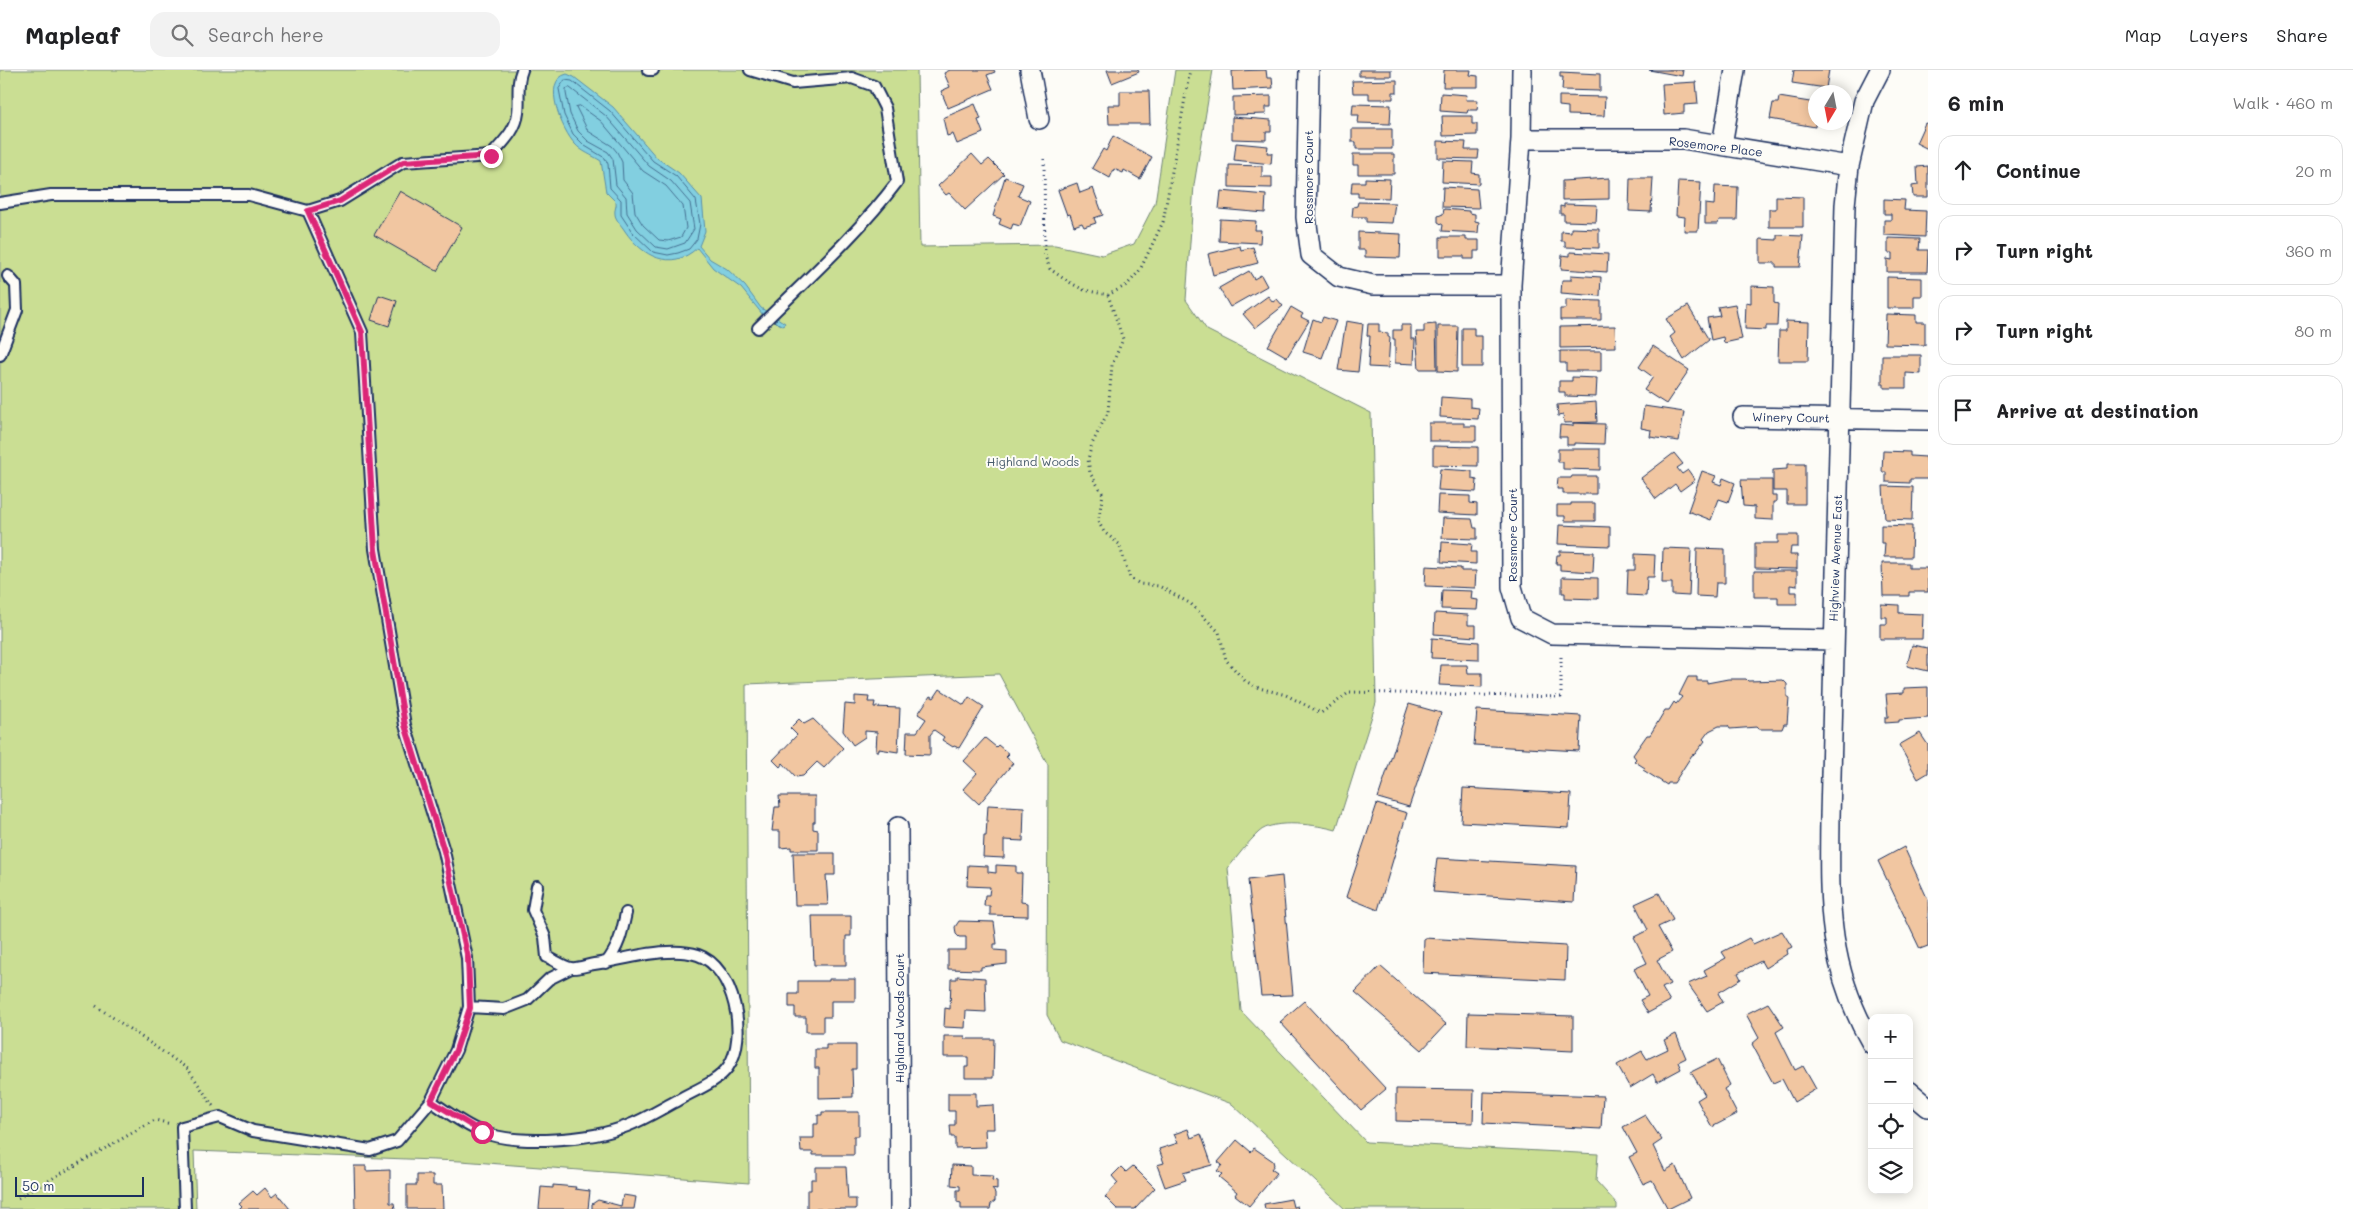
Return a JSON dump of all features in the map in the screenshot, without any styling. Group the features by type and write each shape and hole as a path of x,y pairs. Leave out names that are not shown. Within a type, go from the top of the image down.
{"street":[{"path":"1030,70 1039,120"},
{"name":"Rossmore Court","path":"1309,70 1306,217 1311,255 1339,277 1373,285 1510,285"},
{"name":"Rossmore Court","path":"1522,70 1521,140 1510,285 1512,587 1521,618 1552,634 1833,640"},
{"path":"1722,146 1735,70"},
{"name":"Highview Avenue East","path":"1868,1037 1859,1022 1841,975 1832,934 1830,884 1833,640 1845,205 1849,166 1864,102 1880,70"},
{"name":"Rosemore Place","path":"1521,140 1682,140 1849,166"},
{"name":"Winery Court","path":"1743,417 1928,420"},
{"name":"Highland Woods Court","path":"898,827 900,1209"},
{"path":"1913,1095 1928,1108"}],"lane":[{"path":"0,203 51,194 249,195 308,211 340,201 403,162 491,156 512,132 518,114 518,94 522,70"},
{"path":"648,70 653,70"},
{"path":"750,70 793,83 852,78 874,86 885,108 897,182 862,222 758,328"},
{"path":"185,1209 182,1127 220,1117 253,1131 370,1150 397,1141 431,1101 456,1050 470,1008 468,958 444,851 405,725 375,550 362,332 308,211"},
{"path":"0,355 17,310 16,285 8,276"},
{"path":"537,886 532,910 545,937 547,957 572,968"},
{"path":"606,963 615,952 620,940 626,912"},
{"path":"431,1101 482,1132 503,1138 540,1141 605,1132 627,1126 712,1081 728,1067 735,1048 737,1018 732,992 716,965 698,954 661,952 572,968 550,979 527,1000 504,1009 470,1008"}],"path":[{"path":"1044,159 1045,256 1050,269 1084,290 1108,295 1127,286 1140,270 1163,222 1190,70"},
{"path":"1108,295 1123,339 1112,365 1108,412 1092,444 1088,458 1090,472 1103,494 1098,521 1104,532 1119,544 1130,578 1140,584 1159,586 1191,604 1219,632 1226,660 1245,681 1259,688 1286,695 1321,713 1350,692 1561,697 1562,654"},
{"path":"96,1006 188,1069 220,1117"},
{"path":"18,1198 155,1120 182,1127"}],"green space":[{"name":"Highland Woods","path":"0,70 917,70 920,247 1055,245 1102,255 1134,244 1155,203 1175,70 1213,70 1194,185 1186,300 1207,330 1371,413 1376,703 1336,830 1296,824 1275,825 1266,828 1251,840 1228,868 1241,1011 1366,1142 1598,1154 1596,1181 1617,1204 1617,1209 1345,1209 1232,1104 1060,1040 1047,1015 1048,765 999,674 746,684 749,1183 461,1161 194,1151 196,1209 0,1209"}],"water":[{"path":"567,74 574,77 613,107 657,158 679,173 702,199 705,231 699,246 710,259 727,269 745,286 761,308 785,323 783,326 763,315 741,288 713,268 697,248 677,259 667,260 648,254 632,240 615,216 616,202 606,192 601,161 575,144 560,118 556,107 555,86 559,78"}],"building":[{"path":"950,70 994,70 995,72 987,75 993,89 948,108 941,91 950,87 944,73"},
{"path":"1107,70 1138,70 1139,72 1112,83"},
{"path":"1266,70 1267,78 1272,78 1273,88 1233,90 1232,71"},
{"path":"1359,70 1391,70 1391,76 1359,76"},
{"path":"1444,70 1471,70 1470,75 1478,76 1478,87 1443,87"},
{"path":"1649,70 1683,70 1682,76"},
{"path":"1794,70 1829,70 1826,85 1792,83"},
{"path":"1560,72 1600,74 1600,91 1562,90 1563,77 1560,77"},
{"path":"1397,80 1397,92 1393,92 1393,99 1369,99 1369,93 1353,93 1352,81"},
{"path":"1696,82 1698,104 1684,105 1684,113 1664,115 1662,84"},
{"path":"1120,91 1149,91 1150,124 1109,124 1108,105 1120,105"},
{"path":"1441,93 1467,95 1466,100 1478,100 1477,110 1468,110 1467,113 1440,111"},
{"path":"1271,96 1271,107 1266,107 1266,114 1233,115 1233,97"},
{"path":"1559,96 1605,97 1604,116 1568,115 1568,107 1559,106"},
{"path":"1779,97 1808,102 1808,126 1770,119 1773,103 1778,103"},
{"path":"975,104 981,119 978,120 983,133 957,144 953,134 947,136 943,118"},
{"path":"1353,104 1391,105 1390,124 1358,123 1359,115 1352,115"},
{"path":"1442,116 1472,116 1472,124 1477,124 1477,135 1443,136"},
{"path":"1232,117 1271,120 1271,132 1266,132 1266,140 1232,139"},
{"path":"1925,123 1928,124 1928,149 1916,143"},
{"path":"1352,129 1392,129 1392,149 1356,149 1356,142 1352,142"},
{"path":"1113,136 1152,157 1140,179 1124,170 1123,173 1114,169 1110,178 1092,168 1103,149 1106,151"},
{"path":"1438,141 1466,142 1465,150 1479,150 1478,159 1438,158"},
{"path":"1236,143 1268,146 1267,153 1272,153 1271,164 1234,160"},
{"path":"972,154 982,165 989,159 1004,174 965,210 949,193 946,195 938,186"},
{"path":"1353,154 1394,154 1394,174 1358,174 1358,165 1353,165"},
{"path":"1443,161 1473,162 1472,173 1479,174 1479,184 1442,182"},
{"path":"1229,165 1262,166 1262,177 1272,177 1272,188 1229,187"},
{"path":"1928,166 1928,197 1913,197 1912,186 1918,185 1917,167"},
{"path":"1005,177 1023,184 1018,196 1030,201 1020,226 1013,224 1011,229 999,224 1001,219 993,216"},
{"path":"1365,178 1390,179 1389,198 1358,197 1358,193 1351,193 1352,182 1365,182"},
{"path":"1609,178 1609,199 1562,200 1562,181"},
{"path":"1630,178 1653,178 1651,212 1629,211"},
{"path":"1678,181 1701,182 1698,231 1684,231 1685,217 1676,216"},
{"path":"1077,183 1080,193 1093,188 1103,215 1094,218 1096,223 1084,227 1082,223 1074,226 1070,214 1067,215 1058,190"},
{"path":"1715,186 1738,187 1737,220 1719,220 1718,224 1705,224 1705,204 1714,205"},
{"path":"1443,187 1477,189 1479,208 1442,207"},
{"path":"400,191 462,227 437,271 374,235"},
{"path":"1221,191 1266,195 1265,213 1219,209"},
{"path":"1776,196 1803,197 1803,227 1769,227 1769,209 1776,209"},
{"path":"1884,199 1905,200 1904,210 1926,211 1925,237 1884,235 1884,220 1891,220 1891,214 1884,214"},
{"path":"1358,202 1395,203 1392,223 1366,222 1366,217 1352,217 1353,207 1357,206"},
{"path":"1564,204 1597,205 1596,222 1564,221 1564,214 1560,214 1560,206 1564,207"},
{"path":"1444,209 1469,211 1469,213 1475,214 1475,221 1479,222 1478,233 1442,231 1443,225 1438,222 1438,216 1443,214"},
{"path":"1220,219 1256,221 1255,230 1261,230 1260,243 1219,241"},
{"path":"1571,228 1599,229 1599,248 1565,247 1565,241 1561,241 1561,231 1571,232"},
{"path":"1358,232 1401,234 1400,258 1365,257 1365,250 1358,250"},
{"path":"1777,235 1803,236 1800,267 1776,267 1776,263 1760,263 1760,239 1777,240"},
{"path":"1440,237 1466,237 1466,240 1479,240 1479,251 1474,251 1474,259 1464,259 1464,256 1440,256"},
{"path":"1888,238 1920,239 1919,250 1928,250 1927,272 1887,272 1887,259 1892,260 1892,253 1888,253"},
{"path":"1240,246 1241,250 1253,247 1258,263 1213,275 1208,254"},
{"path":"1570,252 1608,254 1607,272 1561,269 1562,255 1570,256"},
{"path":"1249,271 1254,279 1261,275 1267,286 1230,307 1219,288"},
{"path":"1571,275 1601,277 1600,296 1561,293 1562,280 1571,280"},
{"path":"1887,277 1922,278 1922,296 1914,296 1914,308 1887,308"},
{"path":"1751,286 1774,287 1774,303 1778,304 1777,326 1766,326 1766,330 1745,329 1746,302 1751,303"},
{"path":"379,295 397,301 389,326 371,320"},
{"path":"1268,296 1273,302 1277,299 1283,306 1255,328 1243,314"},
{"path":"1566,300 1601,301 1601,320 1560,320 1560,309 1566,309"},
{"path":"1735,304 1742,339 1724,343 1723,337 1711,340 1707,318 1720,316 1718,307"},
{"path":"1688,306 1709,340 1684,360 1670,337 1675,333 1666,319"},
{"path":"1291,307 1303,314 1301,317 1309,321 1287,357 1268,346"},
{"path":"1886,314 1916,315 1916,322 1925,322 1925,345 1885,344"},
{"path":"1323,317 1336,321 1322,358 1303,352 1313,319 1321,322"},
{"path":"1346,321 1363,324 1358,372 1338,370"},
{"path":"1786,321 1809,322 1808,361 1778,361 1779,331 1786,331"},
{"path":"1368,324 1379,324 1379,332 1388,333 1388,337 1390,337 1388,368 1368,367 1370,336 1367,336"},
{"path":"1436,324 1437,369 1419,369 1416,332 1424,332 1424,325"},
{"path":"1401,325 1411,325 1411,339 1415,339 1414,364 1395,363 1393,330 1401,330"},
{"path":"1438,326 1458,326 1457,372 1438,371"},
{"path":"1615,326 1616,347 1560,348 1560,327"},
{"path":"1462,328 1474,328 1474,336 1482,336 1482,367 1462,367"},
{"path":"1653,346 1689,370 1666,404 1644,390 1653,377 1639,367"},
{"path":"1560,351 1601,351 1601,371 1566,371 1566,363 1560,363"},
{"path":"1882,355 1921,355 1921,374 1906,373 1906,388 1884,388 1884,384 1882,384"},
{"path":"1572,377 1597,378 1596,397 1565,396 1565,392 1559,392 1559,381 1572,381"},
{"path":"1441,397 1470,399 1470,407 1479,408 1478,419 1440,417"},
{"path":"1596,402 1597,422 1564,423 1563,415 1558,416 1557,405"},
{"path":"1644,406 1684,412 1679,441 1650,437 1651,430 1641,428"},
{"path":"1429,423 1464,423 1464,426 1476,426 1476,441 1429,441"},
{"path":"1573,423 1605,424 1604,444 1574,443 1574,445 1567,445 1567,437 1559,437 1560,425 1573,426"},
{"path":"1433,446 1478,447 1478,466 1433,465"},
{"path":"1558,449 1600,449 1600,470 1563,469 1563,462 1558,462"},
{"path":"1883,451 1910,452 1910,456 1926,457 1928,479 1910,479 1910,483 1886,482 1886,472 1882,472"},
{"path":"1674,453 1683,464 1677,468 1682,474 1688,470 1695,480 1680,491 1675,484 1656,499 1641,478"},
{"path":"1787,464 1805,464 1805,504 1787,504 1787,491 1773,491 1773,470 1787,469"},
{"path":"1440,469 1472,471 1472,479 1477,480 1476,492 1438,490"},
{"path":"1702,471 1716,476 1713,482 1721,485 1723,478 1735,483 1728,502 1719,499 1711,520 1688,511"},
{"path":"1572,476 1596,476 1596,494 1563,494 1563,489 1557,489 1558,478 1571,478"},
{"path":"1741,480 1772,480 1772,496 1776,496 1776,502 1773,502 1773,520 1755,519 1755,507 1743,506"},
{"path":"1883,486 1913,487 1912,520 1885,519"},
{"path":"1438,495 1470,496 1470,503 1477,504 1477,515 1437,513"},
{"path":"1571,503 1595,503 1595,521 1565,521 1565,516 1557,516 1557,505 1571,505"},
{"path":"1443,518 1472,519 1474,528 1477,528 1477,539 1442,538"},
{"path":"1559,525 1610,527 1610,546 1558,544"},
{"path":"1881,525 1912,526 1911,557 1884,557 1885,543 1881,543"},
{"path":"1778,535 1798,535 1798,547 1791,547 1790,555 1797,555 1797,569 1755,568 1755,543 1778,543"},
{"path":"1442,542 1472,544 1471,552 1476,552 1476,564 1441,562"},
{"path":"1663,548 1691,549 1689,596 1672,595 1672,583 1662,583"},
{"path":"1697,548 1725,549 1725,583 1716,583 1715,597 1696,596"},
{"path":"1560,551 1594,552 1593,572 1560,570 1560,564 1556,564 1557,555 1560,555"},
{"path":"1635,554 1655,555 1654,577 1647,577 1646,596 1627,595 1628,570 1635,570"},
{"path":"1882,563 1909,563 1909,568 1927,568 1928,592 1909,592 1909,596 1883,596"},
{"path":"1426,566 1476,571 1475,588 1425,586"},
{"path":"1754,571 1797,571 1797,586 1790,585 1790,592 1797,592 1797,604 1778,604 1778,597 1754,597"},
{"path":"1562,577 1598,578 1598,599 1565,598 1565,593 1562,593"},
{"path":"1442,590 1472,591 1471,599 1478,600 1477,610 1441,609"},
{"path":"1881,604 1899,605 1899,613 1923,614 1922,639 1880,639 1880,624 1887,624 1887,617 1881,617"},
{"path":"1435,613 1468,615 1468,625 1476,625 1476,637 1434,634"},
{"path":"1432,638 1479,642 1479,660 1431,658"},
{"path":"1912,645 1928,648 1928,671 1907,666"},
{"path":"1441,665 1467,665 1468,673 1482,673 1482,687 1439,685"},
{"path":"1688,677 1697,677 1697,681 1707,681 1707,683 1728,679 1746,679 1748,681 1783,680 1787,684 1787,697 1789,697 1787,724 1784,724 1782,729 1759,729 1757,727 1730,729 1728,726 1719,726 1709,731 1703,739 1705,741 1695,754 1692,755 1674,783 1668,783 1667,785 1643,770 1645,768 1634,761 1636,759 1633,755 1647,735 1650,735 1665,710 1669,710 1674,702 1676,704 1682,697 1679,695"},
{"path":"1928,687 1928,718 1885,723 1885,717 1888,717 1886,694 1904,693 1904,688"},
{"path":"940,689 964,705 969,697 984,707 959,748 953,747 942,740 944,737 934,730 930,735 930,755 906,754 907,732 917,732 926,719 918,714 930,696 934,698"},
{"path":"855,696 869,697 868,702 875,702 874,707 900,708 898,752 879,749 879,751 876,751 877,732 865,731 865,737 853,745 843,731 845,704 855,705"},
{"path":"1409,704 1441,713 1409,807 1378,798"},
{"path":"1477,710 1581,716 1579,751 1474,745"},
{"path":"799,719 804,724 813,719 843,748 824,768 817,762 803,776 796,777 783,763 780,767 773,760 797,735 790,728"},
{"path":"1920,733 1928,745 1928,773 1918,779 1899,745"},
{"path":"985,738 1009,754 1006,757 1013,763 979,804 963,789 977,773 964,761"},
{"path":"1463,788 1571,794 1569,828 1461,822"},
{"path":"779,796 815,796 815,822 813,822 813,829 818,830 818,850 791,850 791,847 780,848 780,831 772,831 775,807 780,807"},
{"path":"1377,804 1407,813 1378,910 1346,897"},
{"path":"988,805 1024,807 1023,841 1004,840 1004,858 983,857"},
{"path":"1904,847 1928,900 1928,946 1920,949 1878,861"},
{"path":"793,853 835,853 835,875 826,875 828,905 795,905"},
{"path":"1437,858 1576,866 1574,902 1433,892"},
{"path":"968,865 988,866 988,872 996,873 996,865 1016,866 1016,873 1022,873 1021,902 1028,903 1028,916 990,915 990,906 984,906 985,895 989,895 990,887 967,886"},
{"path":"1282,876 1293,995 1261,996 1248,880"},
{"path":"1659,893 1673,920 1658,927 1672,952 1657,960 1670,984 1662,988 1670,1001 1648,1013 1640,1000 1648,996 1634,969 1647,963 1634,937 1648,930 1635,904"},
{"path":"812,916 851,916 851,936 846,936 846,965 814,965"},
{"path":"959,921 994,922 997,944 994,944 994,950 1007,951 1007,964 981,967 981,970 948,969 948,950 966,950 966,937 959,937 956,934 955,927"},
{"path":"1782,931 1792,947 1786,950 1787,954 1765,968 1761,961 1738,973 1741,979 1718,993 1723,1002 1707,1011 1688,984 1707,976 1704,970 1726,958 1722,952 1749,938 1753,944"},
{"path":"1424,938 1566,946 1565,980 1423,973"},
{"path":"1380,966 1446,1024 1422,1050 1355,992"},
{"path":"957,976 985,978 986,1012 966,1011 965,1028 944,1027 945,1008 950,1009 951,979 957,979"},
{"path":"829,979 855,979 855,1001 831,1001 831,1017 823,1017 823,1032 806,1032 806,1017 795,1017 795,1007 789,1007 789,994 798,994 798,981 829,981"},
{"path":"1304,1001 1386,1089 1361,1110 1280,1022"},
{"path":"1768,1003 1784,1027 1776,1032 1795,1070 1803,1066 1816,1089 1794,1102 1782,1079 1773,1083 1752,1044 1759,1038 1746,1014"},
{"path":"1468,1013 1573,1016 1573,1051 1467,1046"},
{"path":"1676,1034 1686,1058 1678,1062 1681,1069 1657,1082 1653,1074 1630,1088 1617,1065 1642,1051 1647,1059 1668,1049 1664,1040"},
{"path":"944,1036 965,1036 965,1039 994,1039 993,1078 965,1078 965,1067 968,1067 968,1057 944,1057"},
{"path":"826,1045 856,1045 856,1069 852,1069 853,1097 819,1098 819,1068 815,1068 815,1049 826,1049"},
{"path":"1717,1059 1730,1085 1724,1089 1737,1114 1712,1127 1697,1100 1705,1095 1691,1072"},
{"path":"1396,1089 1474,1090 1473,1123 1396,1121"},
{"path":"1484,1092 1603,1096 1601,1129 1483,1123"},
{"path":"948,1093 976,1093 976,1106 993,1105 994,1129 985,1129 986,1147 955,1148 955,1137 951,1137 950,1125 955,1125 955,1111 948,1111"},
{"path":"822,1112 859,1112 859,1136 854,1136 854,1155 813,1155 813,1152 801,1152 800,1138 814,1138 814,1124 818,1124 818,1115 822,1115"},
{"path":"1645,1115 1662,1140 1653,1146 1665,1171 1675,1165 1690,1198 1668,1209 1652,1180 1643,1184 1629,1157 1637,1153 1623,1127"},
{"path":"1188,1129 1191,1138 1201,1134 1212,1165 1183,1173 1186,1180 1165,1187 1157,1165 1164,1163 1159,1149 1178,1143 1174,1134"},
{"path":"1237,1140 1251,1152 1254,1148 1273,1161 1274,1165 1271,1169 1277,1173 1249,1206 1235,1195 1237,1192 1219,1177 1222,1174 1217,1171 1222,1165 1218,1162"},
{"path":"952,1165 971,1166 971,1175 993,1176 992,1180 997,1181 997,1190 992,1189 995,1193 995,1201 991,1204 990,1209 961,1209 961,1203 957,1202 957,1190 960,1190 960,1186 951,1185"},
{"path":"354,1166 366,1166 366,1171 390,1170 390,1203 394,1203 395,1209 355,1209"},
{"path":"1133,1166 1155,1188 1135,1209 1117,1209 1105,1197 1118,1183 1112,1176 1121,1167 1126,1172"},
{"path":"816,1167 846,1167 848,1199 856,1199 856,1209 807,1209 807,1190 811,1190 811,1179 816,1179"},
{"path":"417,1175 433,1175 433,1185 442,1185 443,1209 407,1209 407,1185 417,1185"},
{"path":"553,1185 576,1187 575,1189 590,1191 588,1209 539,1209 541,1187 553,1188"},
{"path":"265,1188 272,1197 277,1193 290,1209 239,1209 242,1206 239,1203 253,1191 257,1195"},
{"path":"623,1195 636,1197 634,1209 592,1209 592,1204 598,1200 621,1206"},
{"path":"1291,1199 1293,1207 1297,1206 1298,1209 1265,1209 1264,1204"}],"route":[{"path":"482,1132 463,1123 431,1101 456,1050 470,1008 468,958 444,851 405,725 375,550 362,332 308,211 340,201 403,162 491,156"}]}
